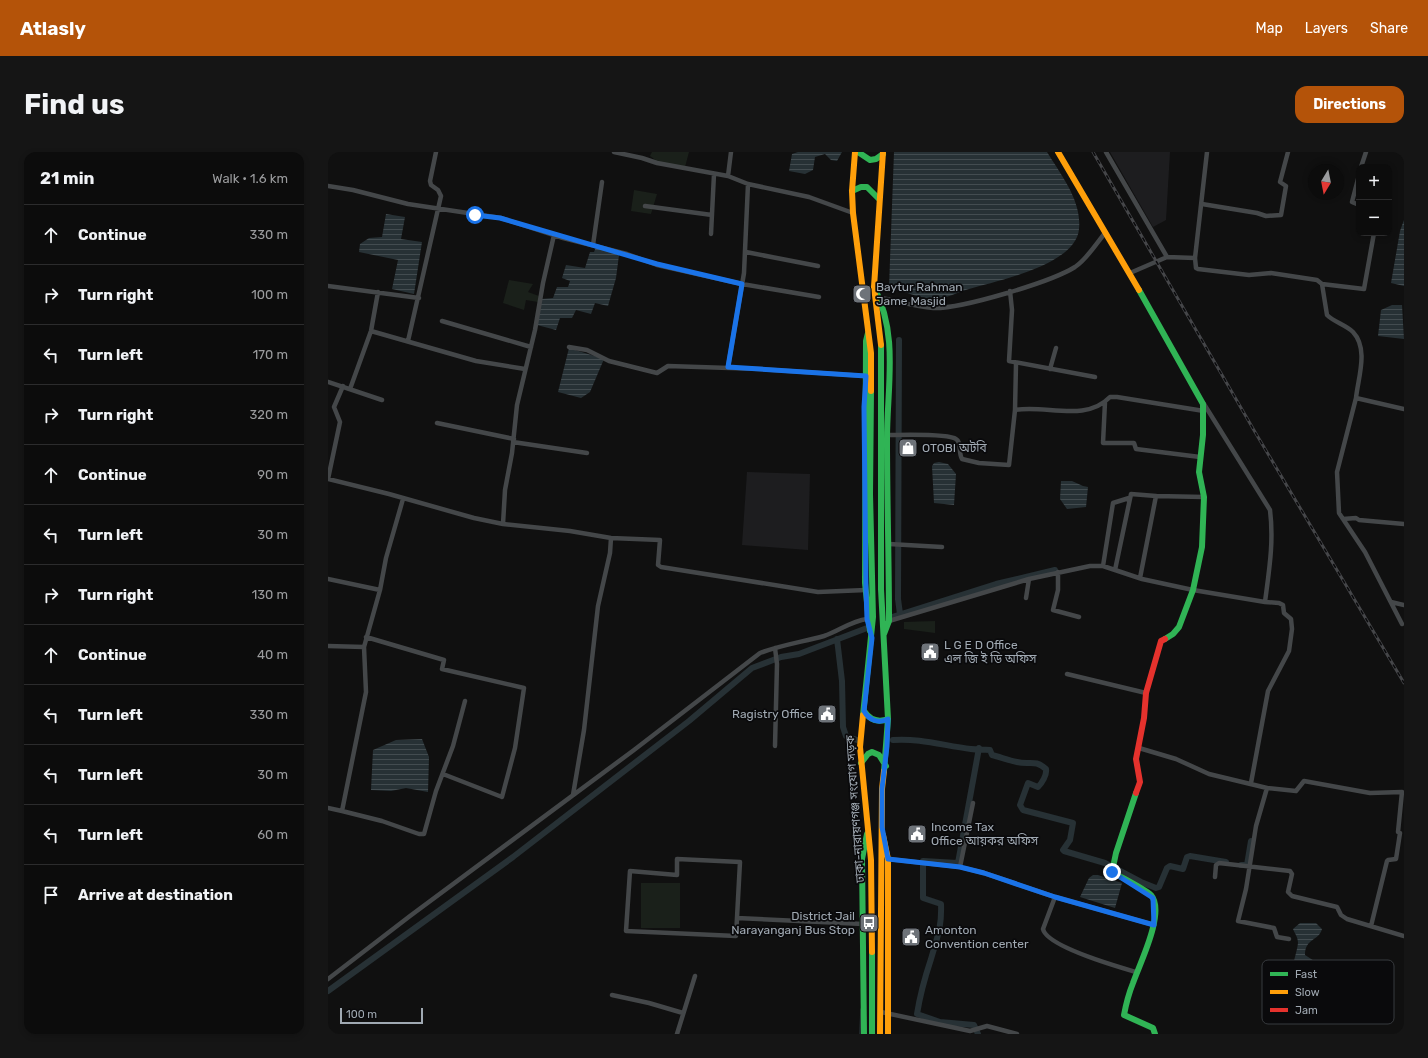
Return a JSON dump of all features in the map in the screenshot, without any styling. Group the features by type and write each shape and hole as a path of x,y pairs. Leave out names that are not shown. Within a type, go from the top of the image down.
{"street":[{"path":"408,341 441,196 438,190 431,185 430,181 436,152"},
{"path":"614,152 657,163 728,176 748,184 809,198 853,213"},
{"path":"728,176 731,152"},
{"path":"857,152 864,160 869,161 877,160 883,153"},
{"name":"ঢাকা-নারায়ণগঞ্জ সংযোগ সড়ক","path":"857,152 852,191 853,213 869,329 871,376 872,638 861,726 861,763 871,860 872,1034"},
{"path":"1058,152 1130,273 1202,402 1270,510 1273,530 1272,552 1265,602"},
{"path":"1106,152 1167,257"},
{"path":"1207,152 1195,258 1196,268 1251,276 1271,272 1317,280 1322,284 1364,289 1373,236"},
{"path":"1202,204 1266,216 1281,216 1286,186 1280,182 1288,152"},
{"path":"1362,164 1366,152"},
{"name":"ঢাকা-নারায়ণগঞ্জ সংযোগ সড়ক","path":"880,1034 882,789 886,766 888,719 882,639 880,544 882,355 874,287 883,153"},
{"path":"711,234 714,174"},
{"path":"593,245 602,182"},
{"path":"728,367 746,252 748,184"},
{"path":"328,186 353,190 408,204 500,218 657,264 742,284 819,297"},
{"path":"852,191 861,186 866,186 873,189 879,199"},
{"path":"1356,187 1352,202 1356,204"},
{"path":"645,206 712,215"},
{"path":"882,298 932,308 956,306 1010,291 1077,266 1105,233"},
{"path":"503,524 505,490 517,405 526,370 554,235"},
{"path":"746,252 818,266"},
{"path":"1130,273 1167,257 1195,258"},
{"path":"1322,284 1326,298 1327,315 1334,321 1352,331 1361,346 1356,398 1337,472 1339,513 1365,552 1402,624"},
{"path":"328,286 419,298"},
{"path":"874,287 882,298 890,354 891,544 888,621 882,639"},
{"path":"1010,291 1012,310 1010,362 1095,377"},
{"path":"350,389 371,331 378,292"},
{"path":"442,321 531,347"},
{"path":"869,329 866,341 864,407 867,619 872,638"},
{"path":"371,331 476,360 526,370"},
{"path":"569,347 587,350 609,361 657,373 668,366 728,367 866,376"},
{"path":"1050,369 1056,348"},
{"path":"890,435 928,435 952,437 959,442 959,455 962,459 979,463 1009,465 1015,410 1016,364"},
{"path":"328,382 382,400"},
{"path":"343,386 334,407 340,422 328,479 474,518 503,524 570,531 611,538 660,540 657,561 658,565 661,567 818,592 866,590"},
{"path":"1015,410 1026,408 1067,412 1084,410 1105,402 1110,397 1116,397 1204,411"},
{"path":"1356,398 1404,409"},
{"path":"1105,402 1103,443 1134,443 1136,449 1200,457"},
{"path":"1156,1034 1153,1028 1124,1015 1126,999 1154,925 1153,898 1112,872 1140,782 1136,763 1144,718 1146,693 1160,643 1173,634 1179,626 1194,590 1202,547 1204,497 1199,472 1204,411 1202,402"},
{"path":"437,423 513,441 587,453"},
{"path":"1115,570 1129,498 1133,493 1156,496 1204,497"},
{"path":"1140,578 1156,496"},
{"path":"1103,566 1113,503 1129,498"},
{"path":"342,811 366,692 364,647 380,590 386,558 403,499"},
{"path":"1343,519 1356,518 1359,520 1404,524"},
{"path":"573,795 584,730 598,606 610,553 611,538"},
{"path":"891,544 942,547"},
{"path":"888,621 1029,579 1090,566 1103,566 1140,578 1194,590 1279,603 1283,605 1284,613 1292,619 1289,651 1268,691 1251,783"},
{"path":"1058,572 1058,590 1054,610 1079,617"},
{"path":"328,579 380,590"},
{"path":"1026,598 1029,579"},
{"path":"1391,602 1404,605"},
{"path":"328,980 410,916 760,653 825,636 861,620 867,619"},
{"path":"366,637 444,660 442,669 524,688 515,748 502,797 443,774"},
{"path":"328,646 364,647"},
{"path":"775,648 777,664 775,746"},
{"path":"1067,674 1146,693"},
{"path":"328,808 382,821 419,834 424,834 453,746 464,701"},
{"path":"864,711 867,716 874,720 881,721 888,719"},
{"path":"1139,748 1176,759 1209,774 1267,788 1296,791 1304,782 1370,793 1402,792 1399,847 1396,860 1390,859 1388,861 1371,926"},
{"path":"861,763 868,754 872,752 879,755 886,766"},
{"path":"1267,788 1256,826 1246,889 1238,921 1274,928 1277,937 1289,939"},
{"path":"960,867 973,803"},
{"path":"864,1034 862,859 868,827"},
{"path":"882,827 888,859 888,1034"},
{"path":"888,859 960,867 1009,881 1055,897 1154,925"},
{"path":"677,860 740,862 737,918 736,936 626,931 630,871 677,875 677,860"},
{"path":"1215,877 1217,863 1290,871 1292,874 1288,892 1289,894 1337,907 1344,918 1404,936"},
{"path":"1055,897 1043,930 1046,935 1071,950 1098,962 1136,972"},
{"path":"737,918 863,924"},
{"path":"677,1034 695,976"},
{"path":"612,995 649,1003 683,1013"},
{"path":"880,1012 973,1031 980,1027 987,1026 1017,1034"}],"shaded area":[{"path":"652,152 689,152 685,167 658,162 650,156"},
{"path":"798,152 842,152 837,161 831,160 825,154 815,157 813,170 805,174 789,171 792,154"},
{"path":"894,152 1047,152 1074,198 1079,219 1079,229 1075,242 1050,262 1033,270 942,298 924,298 889,287"},
{"path":"1110,152 1170,152 1166,220 1153,227"},
{"path":"634,190 657,194 651,214 631,211"},
{"path":"386,214 405,217 401,239 422,242 414,294 392,289 398,260 359,252 360,244 369,238 382,237"},
{"path":"1404,220 1404,286 1391,283 1400,231"},
{"path":"596,247 619,255 616,278 608,306 595,303 591,314 576,310 572,318 560,318 556,330 537,325 541,299 553,298 557,287 568,287 570,281 562,278 566,265 585,268 590,252 594,252"},
{"path":"509,280 533,284 528,292 539,296 538,302 526,300 524,310 503,303"},
{"path":"1392,305 1402,305 1404,339 1378,336 1381,310"},
{"path":"569,348 604,359 590,392 581,398 558,392"},
{"path":"939,462 948,464 956,474 954,505 934,503 932,466 934,463"},
{"path":"747,472 810,474 808,550 742,545"},
{"path":"1061,481 1072,481 1088,487 1086,507 1067,509 1060,499"},
{"path":"935,621 935,633 904,629 904,622"},
{"path":"422,739 429,757 428,792 406,788 391,791 371,790 373,750 396,740"},
{"path":"1093,875 1098,875 1122,883 1115,908 1080,897 1089,878"},
{"path":"641,883 680,883 680,928 641,928"},
{"path":"1300,923 1316,923 1322,929 1318,936 1307,945 1305,955 1313,960 1295,960 1298,943 1293,929"}],"waterway":[{"path":"899,340 898,599 900,614"},
{"path":"892,617 996,584 1055,570"},
{"path":"328,991 513,857 689,721 752,668 781,657 799,654 867,628"},
{"path":"837,639 842,681 843,727 846,736 857,740"},
{"path":"893,740 913,740 971,749 990,750 992,755 1022,763 1039,764 1046,769 1045,776 1038,787 1028,783 1020,805 1023,810 1073,823 1070,840 1063,850 1064,851 1105,863 1141,882 1156,888 1159,887 1167,868 1170,866 1183,869 1187,857 1190,856 1226,862"},
{"path":"978,1034 974,1025 940,1022 917,1014 923,986 939,932 941,919 941,904 923,898 923,861 958,863 979,748"},
{"path":"1241,865 1247,865 1251,841"},
{"path":"860,1034 861,1009"}],"railway":[{"path":"1093,152 1255,432 1404,683"}],"traffic: fast":[{"path":"858,152 870,160 876,159 883,154"},
{"path":"852,191 861,187 867,187 879,199"},
{"path":"874,287 882,305 887,324 890,362 887,420 889,621 884,634"},
{"path":"1139,290 1203,404 1203,435 1199,472 1204,497 1202,547 1193,590 1179,627 1173,634 1165,639"},
{"path":"868,333 866,341 865,583 870,631"},
{"path":"881,345 881,589 888,719 884,771"},
{"path":"863,715 873,617 870,494 871,391"},
{"path":"864,711 874,720 881,721 888,719"},
{"path":"861,763 868,754 872,752 879,755 886,766"},
{"path":"1136,793 1116,853 1112,872 1148,892 1155,903 1155,913 1150,939 1130,991 1124,1015 1153,1028 1155,1034"},
{"path":"864,1034 862,859 867,834"},
{"path":"872,952 872,1034"}],"traffic: slow":[{"path":"855,152 852,191 853,213 871,353 871,391"},
{"path":"881,345 874,287 883,152"},
{"path":"1058,152 1139,290"},
{"path":"863,715 860,747 871,860 872,952"},
{"path":"880,1034 882,789 884,771"},
{"path":"883,835 888,859 888,1034"}],"traffic: jam":[{"path":"1136,793 1140,782 1136,759 1144,718 1146,693 1161,641 1165,639"}],"place":[{"name":"Baytur Rahman Jame Masjid","path":"862,294"},
{"name":"OTOBI অটবি","path":"908,448"},
{"name":"L G E D Office এল জি ই ডি অফিস","path":"930,652"},
{"name":"Ragistry Office","path":"827,714"},
{"name":"Income Tax Office আয়কর অফিস","path":"917,834"},
{"name":"District Jail Narayanganj Bus Stop","path":"869,923"},
{"name":"Amonton Convention center","path":"911,937"}],"route":[{"path":"475,215 500,218 657,264 742,284 728,367 866,376 864,407 866,590 867,619 872,638 864,711 867,716 874,720 884,721 888,719 886,766 882,789 882,827 888,859 960,867 984,873 1055,897 1154,925 1153,898 1112,872"}]}
